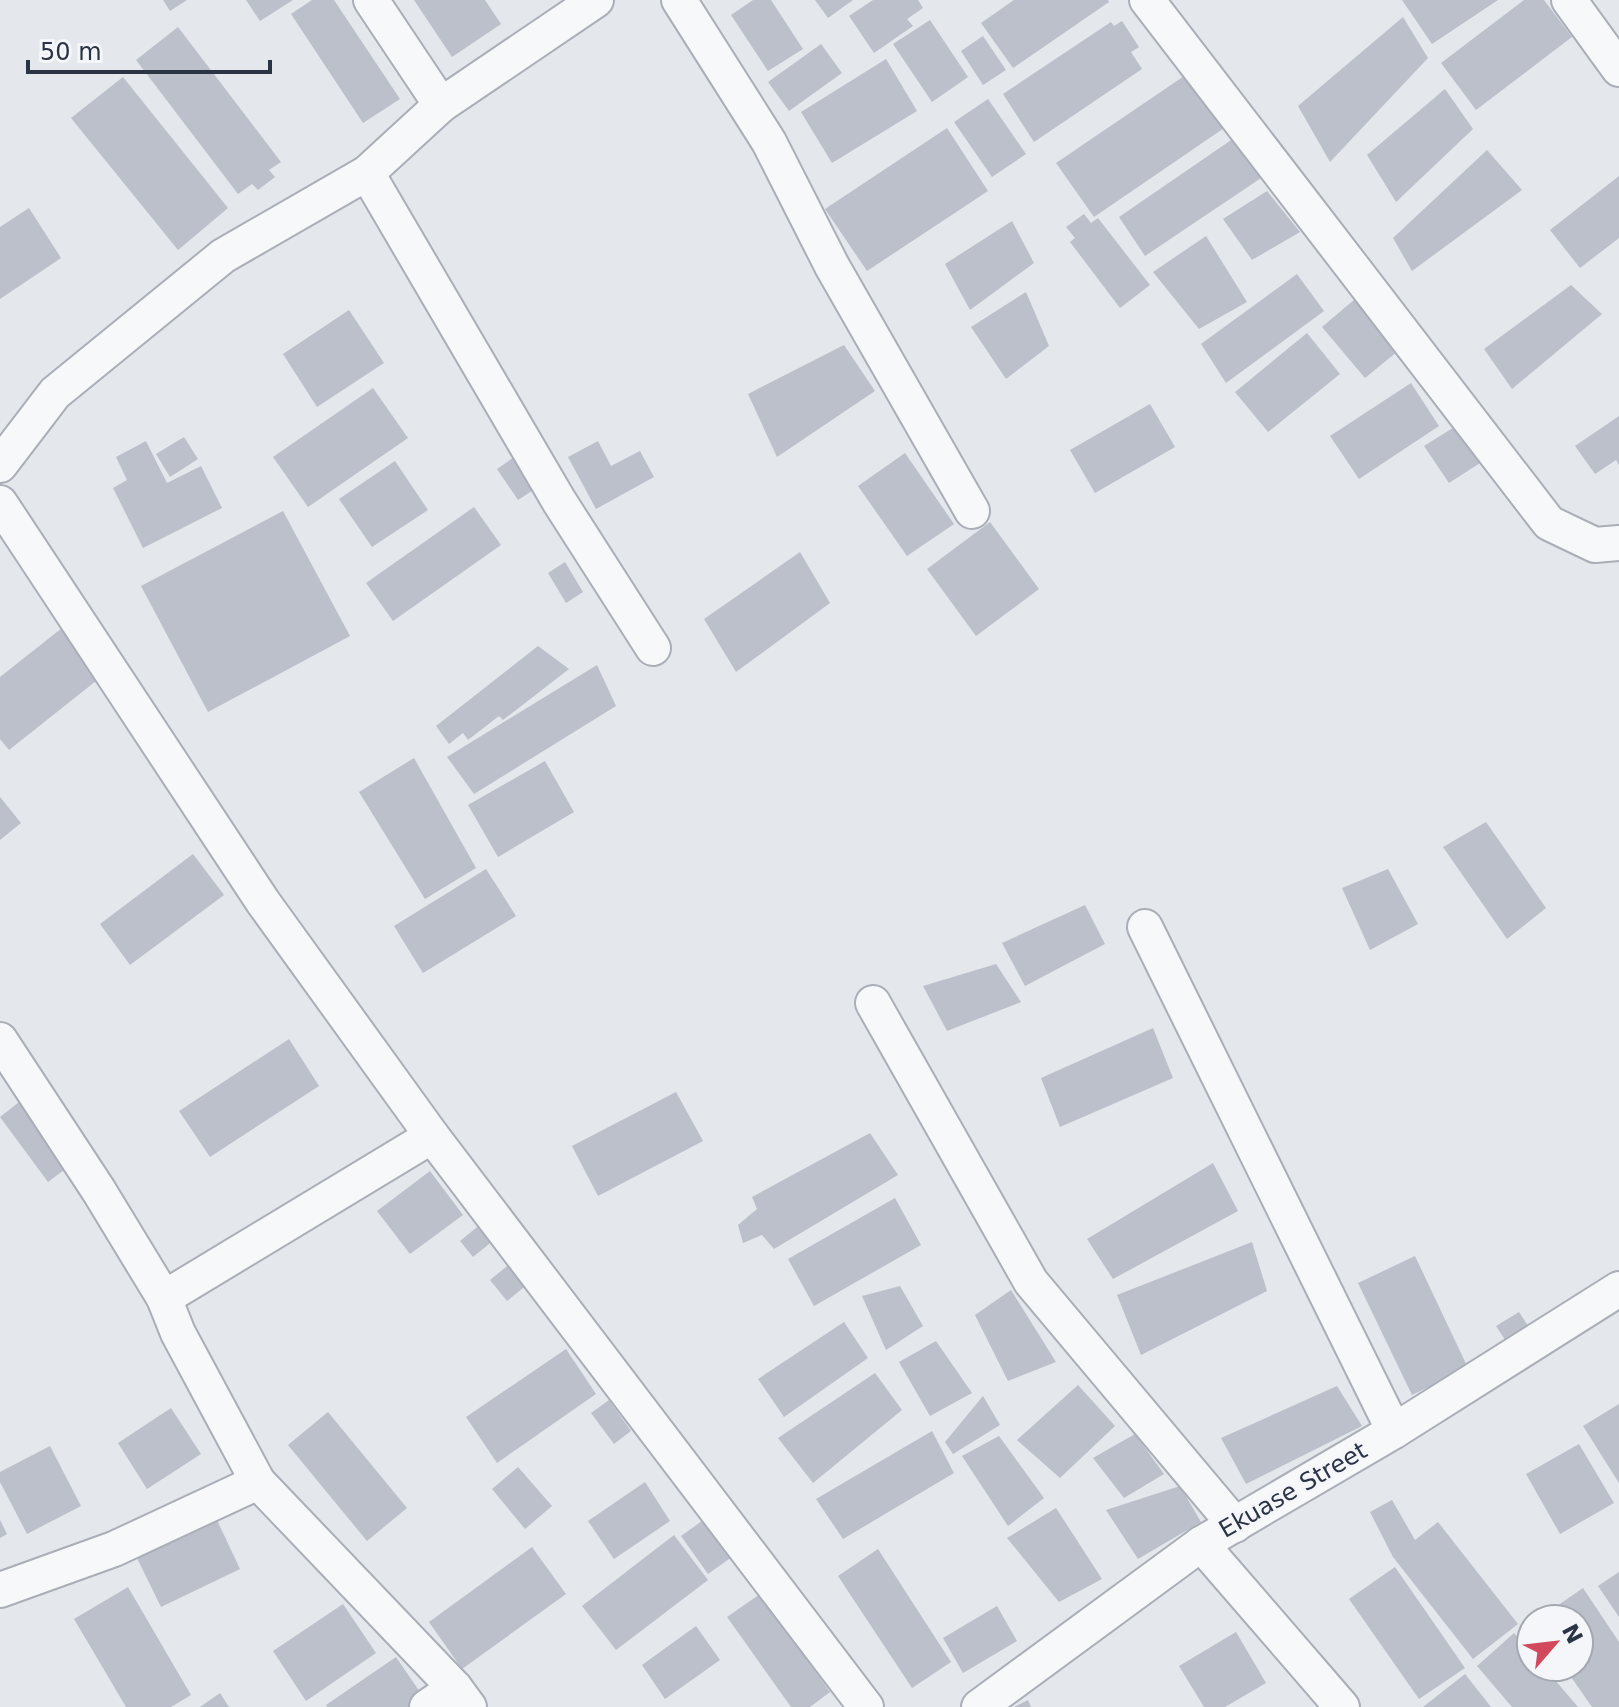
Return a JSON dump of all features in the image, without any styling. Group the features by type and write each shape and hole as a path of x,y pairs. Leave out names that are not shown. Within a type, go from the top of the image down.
{"street":[{"path":"371,0 441,105"},
{"path":"0,465 55,393 223,256 367,173 441,105 596,0"},
{"path":"679,0 769,142 832,266 972,511"},
{"path":"1147,0 1549,523 1595,545 1619,543"},
{"path":"1569,0 1619,69"},
{"path":"367,173 559,501 653,648"},
{"path":"0,503 263,902 432,1136 866,1707"},
{"path":"1145,927 1394,1431"},
{"path":"873,1003 1031,1282 1235,1525"},
{"path":"0,1040 99,1191 164,1298 178,1333 258,1482 451,1701"},
{"path":"164,1298 432,1136"},
{"name":"Ekuase Street","path":"979,1707 1201,1544 1394,1431 1619,1289"},
{"path":"0,1590 114,1549 258,1482"},
{"path":"1201,1544 1342,1707"}],"building":[{"path":"163,0 187,0 170,11"},
{"path":"246,0 293,0 260,21"},
{"path":"312,0 334,0 400,99 363,123 291,14"},
{"path":"414,0 485,0 501,24 452,57"},
{"path":"753,0 771,0 803,49 768,71 731,15"},
{"path":"815,0 853,0 828,18"},
{"path":"873,0 918,0 923,8 907,19 913,26 874,53 849,16"},
{"path":"1014,0 1109,2 1013,68 981,23"},
{"path":"1402,0 1498,0 1432,44"},
{"path":"1524,0 1544,0 1572,37 1476,110 1441,63"},
{"path":"1403,17 1428,58 1330,162 1298,106"},
{"path":"930,20 968,77 932,102 893,44"},
{"path":"1122,21 1139,47 1131,52 1142,69 1034,142 1003,94 1111,22 1114,26"},
{"path":"178,27 281,162 269,170 275,177 258,190 252,184 238,194 136,60"},
{"path":"983,36 1006,70 983,85 961,51"},
{"path":"821,44 842,73 789,111 768,82"},
{"path":"886,59 917,111 832,163 801,112"},
{"path":"1193,70 1230,124 1094,217 1056,163"},
{"path":"123,77 228,208 178,250 71,118"},
{"path":"1445,89 1473,129 1396,202 1367,155"},
{"path":"988,99 1026,154 992,177 954,122"},
{"path":"947,128 988,191 867,271 825,209"},
{"path":"1237,136 1270,172 1145,256 1119,217"},
{"path":"1487,150 1522,190 1412,271 1393,238"},
{"path":"1619,176 1619,238 1580,268 1550,230"},
{"path":"1267,191 1300,232 1252,260 1223,219"},
{"path":"29,208 61,258 0,299 0,227"},
{"path":"1084,214 1091,223 1098,218 1150,285 1120,308 1070,242 1075,238 1066,227"},
{"path":"1012,221 1034,263 970,310 945,264"},
{"path":"1206,236 1247,302 1199,329 1153,272"},
{"path":"1297,274 1324,311 1226,383 1201,344"},
{"path":"1571,285 1602,314 1512,389 1484,349"},
{"path":"1026,292 1049,346 1006,379 971,327"},
{"path":"1361,294 1404,346 1365,378 1322,327"},
{"path":"349,310 384,363 317,407 283,354"},
{"path":"1307,333 1340,374 1268,432 1235,392"},
{"path":"844,345 875,391 777,457 748,394"},
{"path":"1411,383 1439,426 1359,479 1330,436"},
{"path":"373,388 408,438 308,507 273,457"},
{"path":"1150,404 1175,447 1095,493 1070,450"},
{"path":"1619,416 1619,465 1616,460 1595,474 1575,446"},
{"path":"1456,426 1480,463 1449,483 1424,446"},
{"path":"184,437 198,459 170,477 156,454"},
{"path":"146,441 167,483 201,466 222,508 143,548 113,488 127,480 116,457"},
{"path":"598,441 611,466 640,451 654,477 596,509 568,457"},
{"path":"520,453 541,485 518,500 497,469"},
{"path":"905,453 954,524 907,556 858,486"},
{"path":"395,461 428,510 372,547 339,499"},
{"path":"474,507 501,545 393,621 366,583"},
{"path":"283,511 350,636 208,712 141,586"},
{"path":"990,522 1039,589 976,636 927,569"},
{"path":"800,552 830,603 736,672 704,619"},
{"path":"565,562 583,592 566,603 548,573"},
{"path":"62,628 101,677 9,750 0,739 0,677"},
{"path":"538,646 569,669 503,720 499,716 468,740 463,733 449,744 436,726"},
{"path":"597,665 616,706 474,794 447,757"},
{"path":"414,758 476,868 425,899 359,792"},
{"path":"545,761 574,812 498,857 468,805"},
{"path":"0,797 21,823 0,840"},
{"path":"1486,822 1546,908 1507,939 1443,847"},
{"path":"193,854 224,895 130,965 100,924"},
{"path":"486,869 516,916 423,973 394,926"},
{"path":"1388,869 1418,924 1370,950 1342,888"},
{"path":"1085,905 1105,944 1025,986 1002,943"},
{"path":"996,964 1021,1002 947,1031 923,986"},
{"path":"1153,1028 1173,1078 1060,1127 1041,1078"},
{"path":"289,1039 319,1086 210,1157 179,1111"},
{"path":"676,1092 703,1141 598,1196 572,1146"},
{"path":"23,1099 72,1164 48,1182 0,1117"},
{"path":"870,1133 898,1175 774,1249 762,1235 743,1243 738,1225 757,1209 752,1197"},
{"path":"1213,1163 1238,1211 1113,1279 1087,1239"},
{"path":"430,1171 463,1215 410,1254 377,1211"},
{"path":"895,1198 921,1245 814,1306 788,1259"},
{"path":"481,1224 494,1240 473,1257 460,1241"},
{"path":"1252,1242 1267,1291 1141,1355 1117,1295"},
{"path":"1415,1256 1468,1368 1412,1395 1358,1283"},
{"path":"512,1262 529,1283 507,1301 490,1280"},
{"path":"900,1286 923,1326 886,1350 862,1296"},
{"path":"1011,1290 1056,1362 1008,1381 975,1315"},
{"path":"1519,1312 1536,1338 1513,1352 1496,1326"},
{"path":"844,1322 868,1358 784,1417 758,1379"},
{"path":"936,1341 972,1393 930,1416 899,1362"},
{"path":"566,1349 596,1394 497,1463 466,1417"},
{"path":"875,1373 902,1410 813,1483 778,1438"},
{"path":"1078,1385 1115,1426 1060,1478 1017,1440"},
{"path":"1337,1386 1362,1426 1246,1484 1221,1438"},
{"path":"983,1396 1000,1425 953,1454 945,1442"},
{"path":"609,1400 631,1431 614,1444 591,1413"},
{"path":"1619,1404 1619,1483 1583,1426"},
{"path":"171,1408 201,1454 147,1489 118,1443"},
{"path":"328,1412 407,1508 367,1541 288,1445"},
{"path":"932,1431 954,1473 843,1539 816,1499"},
{"path":"1135,1434 1164,1474 1124,1498 1093,1458"},
{"path":"999,1436 1044,1498 1008,1526 962,1456"},
{"path":"1579,1444 1614,1503 1560,1534 1526,1474"},
{"path":"50,1446 81,1506 27,1534 0,1482 0,1472"},
{"path":"518,1467 552,1506 525,1529 492,1489"},
{"path":"645,1482 670,1521 614,1559 588,1521"},
{"path":"1180,1486 1201,1522 1138,1559 1106,1510"},
{"path":"1392,1500 1415,1540 1438,1522 1515,1620 1515,1626 1473,1659 1393,1557 1370,1512"},
{"path":"1056,1508 1102,1579 1059,1602 1007,1538"},
{"path":"709,1516 736,1554 708,1574 681,1536"},
{"path":"216,1518 240,1569 161,1607 136,1556"},
{"path":"0,1520 7,1534 0,1538"},
{"path":"674,1535 708,1580 616,1650 582,1606"},
{"path":"532,1547 566,1594 462,1669 429,1622"},
{"path":"878,1549 951,1662 912,1688 838,1576"},
{"path":"1395,1567 1465,1668 1419,1699 1349,1599"},
{"path":"1619,1572 1619,1617 1598,1586"},
{"path":"128,1587 191,1695 171,1707 126,1707 74,1619"},
{"path":"1583,1588 1593,1603 1561,1603"},
{"path":"760,1594 830,1692 810,1707 791,1707 727,1617"},
{"path":"343,1604 376,1653 306,1701 273,1651"},
{"path":"997,1606 1017,1641 963,1673 943,1638"},
{"path":"1595,1606 1619,1642 1619,1707 1592,1707 1575,1683 1595,1683"},
{"path":"696,1626 720,1660 665,1699 642,1665"},
{"path":"1236,1632 1266,1683 1225,1707 1204,1707 1179,1666"},
{"path":"1514,1633 1515,1683 1558,1683 1578,1707 1512,1707 1477,1666"},
{"path":"396,1657 424,1698 411,1707 327,1707 326,1705"},
{"path":"1465,1674 1491,1707 1423,1707"},
{"path":"220,1693 229,1707 200,1707"},
{"path":"1028,1700 1031,1707 1014,1707"}]}
